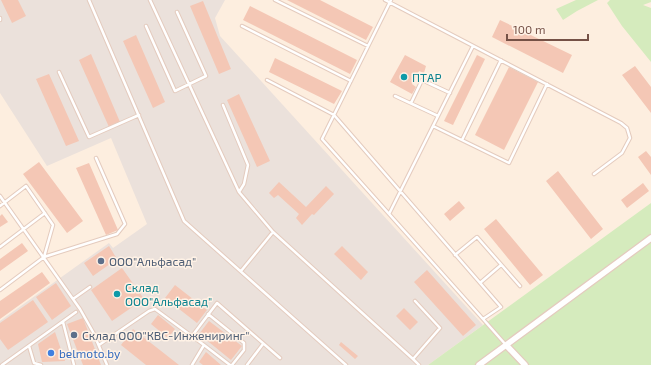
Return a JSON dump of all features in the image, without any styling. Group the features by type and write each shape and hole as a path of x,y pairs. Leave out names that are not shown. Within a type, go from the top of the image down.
{"street":[{"path":"479,365 651,238"},
{"path":"506,345 525,365"}],"lane":[{"path":"89,0 184,221 346,365"},
{"path":"150,0 239,192 274,232 419,365"},
{"path":"275,0 368,46"},
{"path":"385,0 391,1 473,46 621,123 627,128 630,138 622,153 594,174"},
{"path":"391,1 322,139 506,345"},
{"path":"146,26 175,91 189,85 206,76 177,12"},
{"path":"242,26 351,81"},
{"path":"389,214 473,46"},
{"path":"462,140 501,60"},
{"path":"59,72 90,137 139,115"},
{"path":"267,80 334,115 501,308 483,319"},
{"path":"411,103 422,80 450,93"},
{"path":"433,126 509,163 547,84"},
{"path":"395,96 438,116"},
{"path":"223,105 248,165 244,184 239,192"},
{"path":"0,290 44,257 118,234 125,224 96,158"},
{"path":"0,206 26,186 53,225 44,257"},
{"path":"0,196 73,298 93,332 107,365"},
{"path":"0,247 45,214"},
{"path":"241,271 274,232"},
{"path":"455,255 477,237 520,286"},
{"path":"480,283 501,265"},
{"path":"73,298 90,287"},
{"path":"412,359 440,328 415,301"},
{"path":"192,336 217,303 280,358"},
{"path":"99,345 149,311 155,309 231,365 244,350 244,343 208,314"},
{"path":"2,365 76,312"},
{"path":"63,322 74,365"},
{"path":"247,365 263,344"},
{"path":"192,365 204,345"},
{"path":"29,346 34,363 41,365"}],"shaded area":[{"path":"0,0 225,0 215,18 220,36 483,325 428,365 0,365 0,321 109,243 113,248 147,224 111,138 47,166 0,93"}],"green space":[{"path":"576,0 598,0 563,20 556,9"},
{"path":"610,0 651,0 651,2 643,5 651,8 651,62 622,26 607,3"},
{"path":"651,203 651,365 428,365"}],"building":[{"path":"1,0 18,0 26,16 12,23"},
{"path":"287,0 320,0 373,27 366,40"},
{"path":"203,1 231,69 219,74 190,6"},
{"path":"250,6 357,60 350,74 243,20"},
{"path":"500,20 572,55 563,73 492,37"},
{"path":"136,35 165,102 153,108 123,41"},
{"path":"91,54 120,122 109,127 79,60"},
{"name":"ПТАР","path":"405,55 426,66 424,73 419,71 412,84 416,87 412,94 390,82"},
{"path":"477,55 485,59 453,125 444,121"},
{"path":"275,58 342,91 334,104 269,72"},
{"path":"635,66 651,87 651,113 622,75"},
{"path":"509,67 538,82 504,150 475,135"},
{"path":"49,74 79,141 66,146 36,79"},
{"path":"239,94 270,161 257,167 227,100"},
{"path":"646,151 651,157 651,175 638,157"},
{"path":"39,162 83,221 67,233 23,174"},
{"path":"89,163 118,230 106,235 76,168"},
{"path":"558,171 603,229 591,239 546,181"},
{"path":"279,182 306,207 326,186 334,194 302,225 296,218 299,214 278,195 274,198 269,193"},
{"path":"643,183 649,191 627,208 621,200"},
{"path":"459,201 465,208 450,221 444,214"},
{"path":"2,214 8,222 0,227 0,216"},
{"path":"496,219 543,275 530,285 484,229"},
{"path":"22,243 28,251 0,271 0,259"},
{"name":"ООО\"Альфасад\"","path":"109,246 117,259 93,276 84,263"},
{"path":"342,246 368,272 361,280 334,254"},
{"name":"Склад ООО\"Альфасад\"","path":"122,268 144,299 112,321 91,290"},
{"path":"427,270 476,325 463,336 414,282"},
{"path":"42,272 50,283 0,319 0,301"},
{"path":"56,283 71,306 52,320 36,297"},
{"path":"175,285 207,310 197,323 165,298"},
{"path":"33,300 48,322 8,350 0,339 0,323"},
{"path":"404,308 418,322 410,330 396,316"},
{"path":"158,315 175,329 168,338 151,324"},
{"path":"83,318 101,365 83,365 67,324"},
{"path":"209,321 242,346 231,360 199,334"},
{"path":"133,329 179,365 146,365 121,345"},
{"name":"belmoto.by","path":"55,332 65,361 42,362 38,344"},
{"path":"341,342 358,356 355,359 339,345"},
{"path":"206,352 221,365 203,365 199,362"}],"place":[{"name":"ПТАР","path":"404,77"},
{"name":"ООО\"Альфасад\"","path":"101,261"},
{"name":"Склад ООО\"Альфасад\"","path":"117,294"},
{"name":"Склад ООО\"КВС-Инжениринг\"","path":"74,335"},
{"name":"belmoto.by","path":"51,353"}]}
